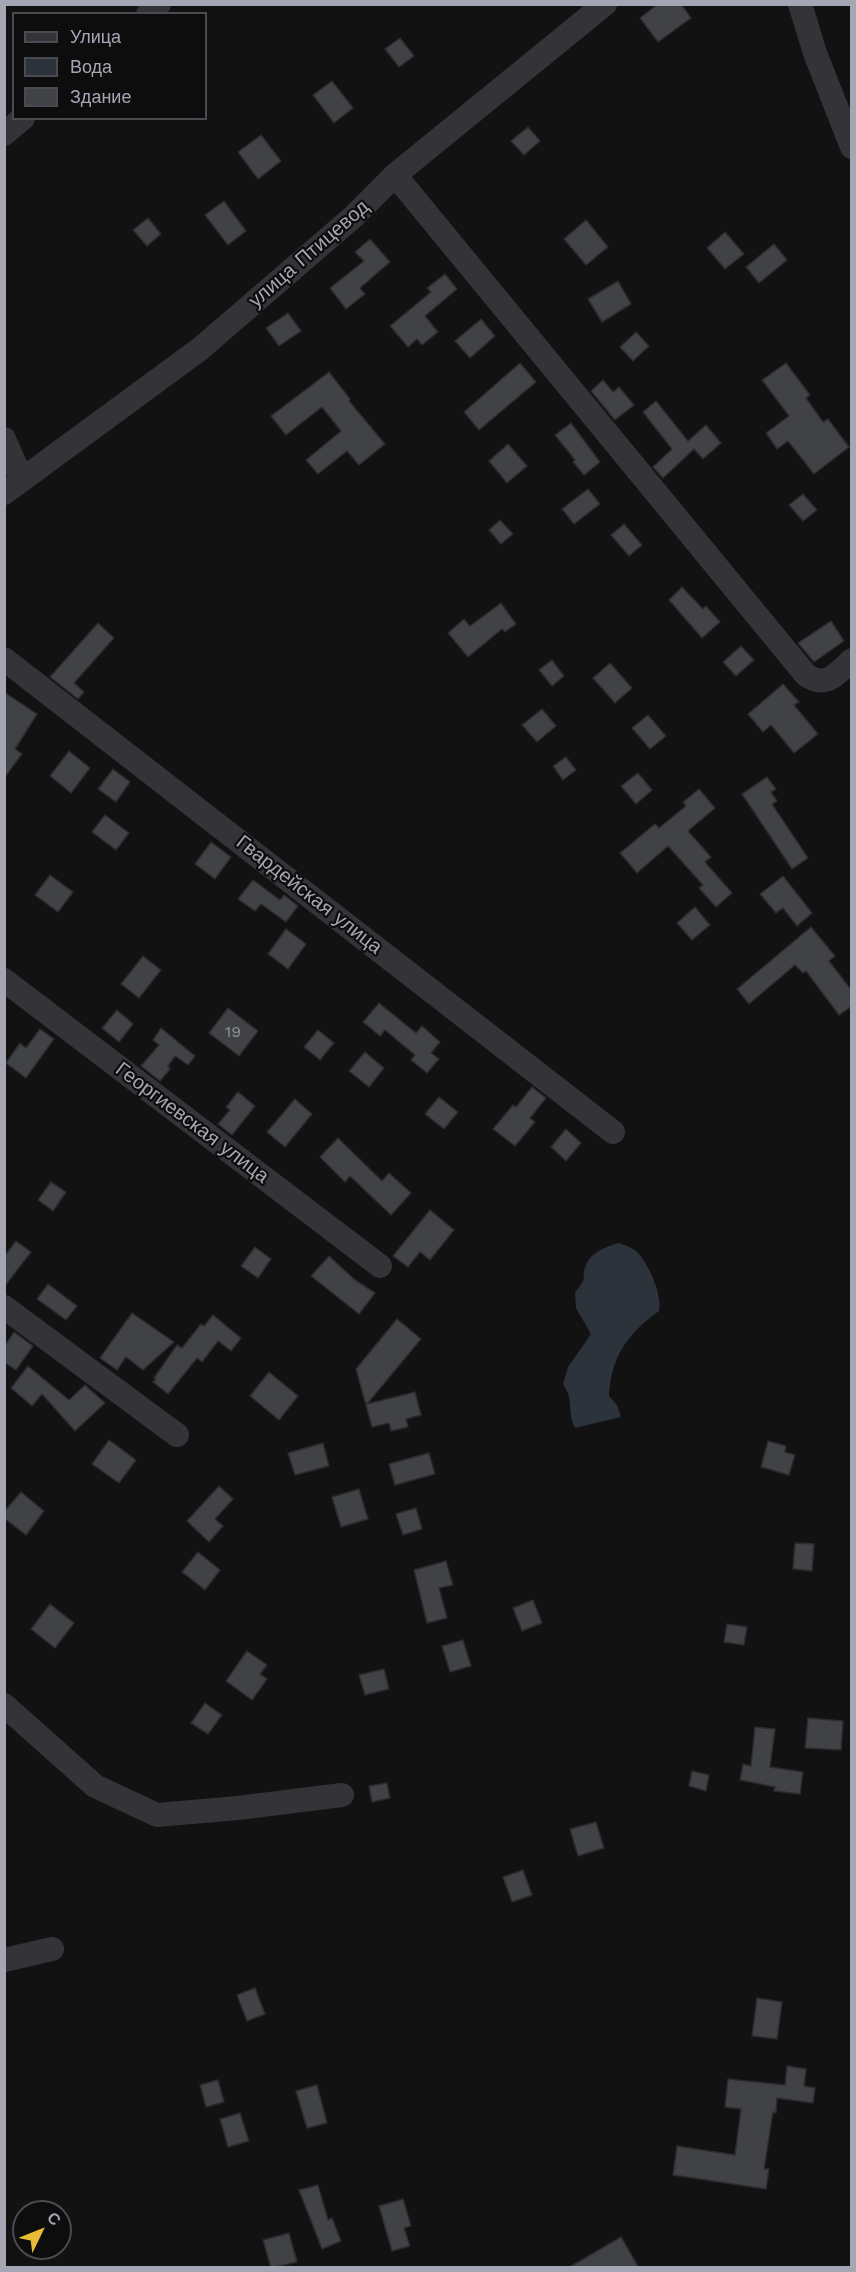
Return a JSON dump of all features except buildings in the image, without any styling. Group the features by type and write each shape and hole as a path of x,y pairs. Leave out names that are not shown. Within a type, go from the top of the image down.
{"street":[{"name":"улица Птицевод","path":"13,486 200,349 353,217 395,176 605,4"},
{"path":"801,4 815,53 852,147"},
{"path":"4,134 21,120"},
{"path":"395,176 806,675 823,682 833,677 852,660"},
{"path":"4,439 13,486"},
{"name":"Гвардейская улица","path":"4,659 613,1132"},
{"name":"Георгиевская улица","path":"4,980 381,1266"},
{"path":"4,1307 177,1435"},
{"path":"4,1705 95,1786 157,1815 342,1795"},
{"path":"4,1960 52,1949"}],"water":[{"path":"618,1243 637,1252 647,1266 657,1289 659,1311 638,1328 617,1358 610,1382 609,1396 617,1405 621,1417 575,1428 569,1396 563,1384 568,1367 591,1334 576,1308 575,1292 582,1283 588,1260 595,1253"}]}
